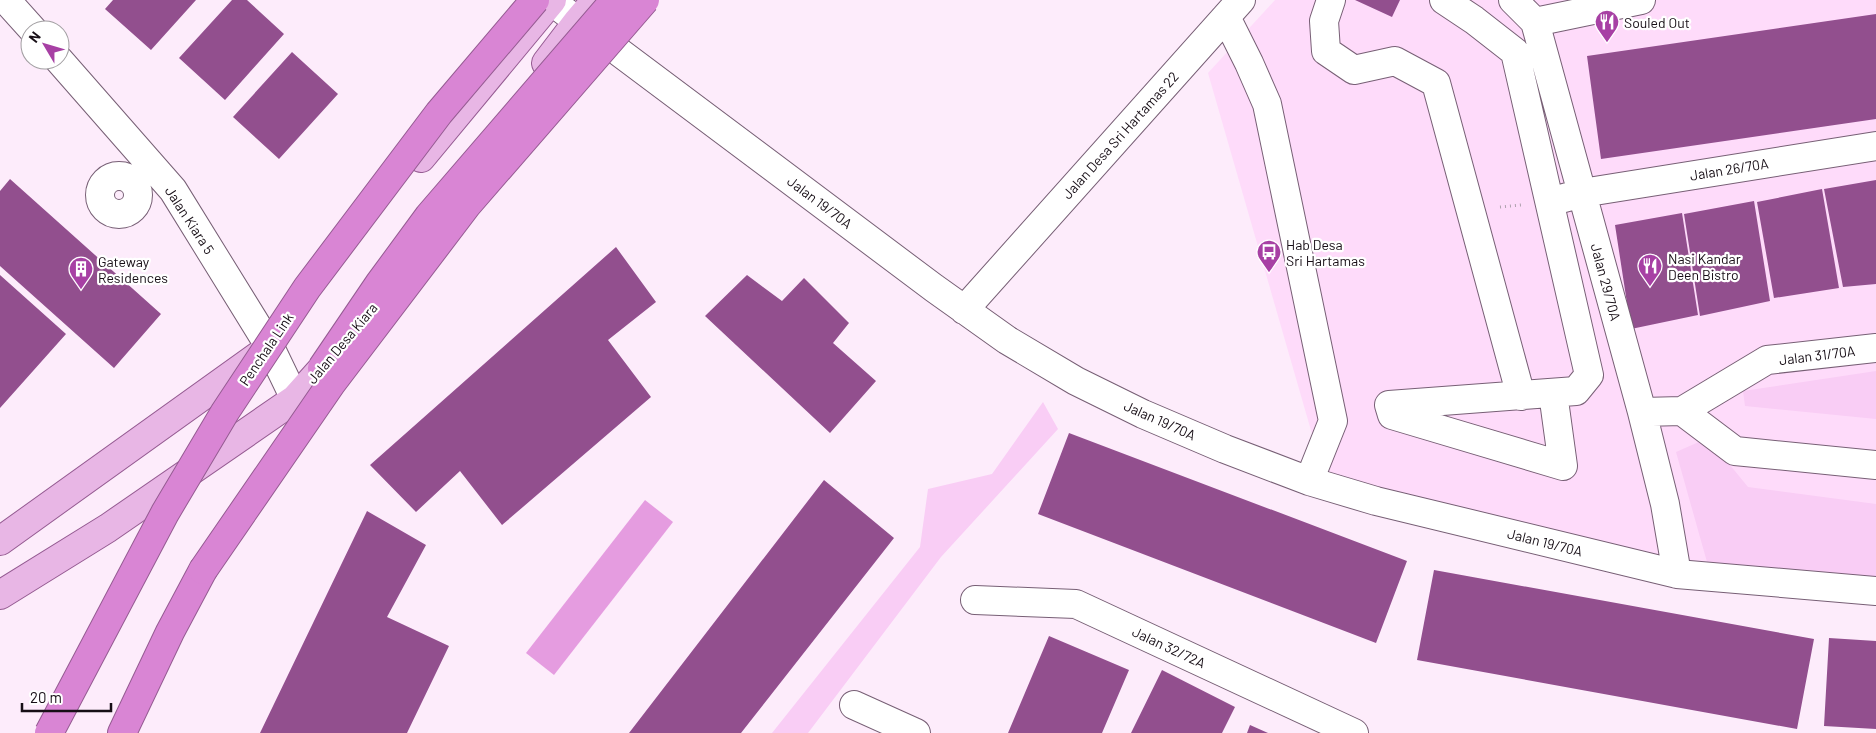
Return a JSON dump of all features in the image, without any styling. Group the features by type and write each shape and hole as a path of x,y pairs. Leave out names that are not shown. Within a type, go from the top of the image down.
{"highway":[{"name":"Penchala Link","path":"49,733 165,513 225,412 307,288 427,129 546,0"},
{"path":"122,733 170,632 268,451 343,335 429,216 615,0"},
{"path":"203,570 331,384 467,205 645,0"}],"main road":[{"path":"0,541 270,347 546,0"},
{"name":"Jalan Desa Kiara","path":"0,595 108,528 295,399 355,331 381,297 442,206 578,21 596,0"}],"street":[{"path":"6,0 24,20"},
{"name":"Jalan 19/70A","path":"546,0 578,21 934,288 1007,340 1076,382 1143,414 1225,449 1310,481 1376,501 1677,574 1876,591"},
{"path":"1331,0 1324,21 1326,51 1354,70 1394,61 1436,83 1521,396"},
{"path":"1444,0 1474,20 1515,52 1538,203 1589,375 1576,392 1554,393 1389,406 1392,415 1563,466 1554,393"},
{"path":"1474,20 1523,10 1629,1"},
{"path":"1233,8 1250,63 1267,104 1333,421 1310,481"},
{"name":"Jalan Desa Sri Hartamas 22","path":"964,310 1233,8"},
{"name":"Jalan 29/70A","path":"1523,10 1582,193 1642,412 1665,504 1677,574"},
{"name":"Jalan Kiara 5","path":"66,70 141,173 173,190 270,347 295,399"},
{"name":"Jalan 26/70A","path":"1538,203 1582,193 1876,146"},
{"name":"Jalan Desa Sri Hartamas 22","path":"934,288 969,288 1000,269"},
{"name":"Jalan 31/70A","path":"1642,412 1682,411 1767,360 1876,348"},
{"path":"1682,411 1735,451 1876,465"},
{"name":"Jalan 32/72A","path":"975,600 1076,604 1354,733"},
{"path":"854,704 916,733"}],"path":[{"path":"1502,207 1538,203"}],"shaded area":[{"path":"1275,0 1876,0 1876,572 1692,566 1327,486 1208,73"},
{"path":"1876,371 1876,419 1745,406 1743,391"},
{"path":"1043,402 1058,429 941,557 808,733 772,733 920,547 928,489 992,474"},
{"path":"1701,441 1721,454 1748,487 1876,504 1876,580 1707,562 1676,452"},
{"path":"645,500 673,522 554,675 526,653"}],"building":[{"path":"113,0 196,0 151,50 105,9"},
{"path":"232,0 247,0 284,34 225,100 179,58"},
{"path":"1355,0 1400,0 1392,17"},
{"path":"1876,14 1876,119 1601,159 1587,56"},
{"path":"292,52 338,94 279,159 233,117"},
{"name":"Gateway Residences","path":"10,179 161,314 114,368 0,266 0,191"},
{"path":"1876,180 1876,284 1843,287 1824,189"},
{"path":"1822,189 1839,288 1774,298 1757,202"},
{"path":"1754,201 1770,301 1700,316 1684,214"},
{"path":"1682,213 1698,315 1631,329 1615,225"},
{"path":"616,247 656,302 608,340 651,397 502,525 460,471 416,512 370,465"},
{"path":"0,275 66,334 0,408"},
{"path":"747,275 782,301 804,278 849,323 833,343 876,381 830,433 705,316"},
{"path":"1069,433 1407,561 1376,643 1038,514"},
{"path":"824,480 894,538 741,733 629,733"},
{"path":"367,511 426,545 387,617 449,646 407,733 260,733"},
{"path":"1434,570 1814,639 1797,729 1417,660"},
{"path":"1049,636 1129,670 1102,733 1008,733"},
{"path":"1829,638 1876,641 1876,729 1824,726"},
{"path":"1162,670 1235,707 1222,733 1131,733"},
{"path":"1250,725 1268,733 1247,733"}],"place":[{"name":"Souled Out","path":"1607,43"},
{"name":"Hab Desa Sri Hartamas","path":"1269,273"},
{"name":"Nasi Kandar Deen Bistro","path":"1650,287"},
{"name":"Gateway Residences","path":"81,290"}]}
